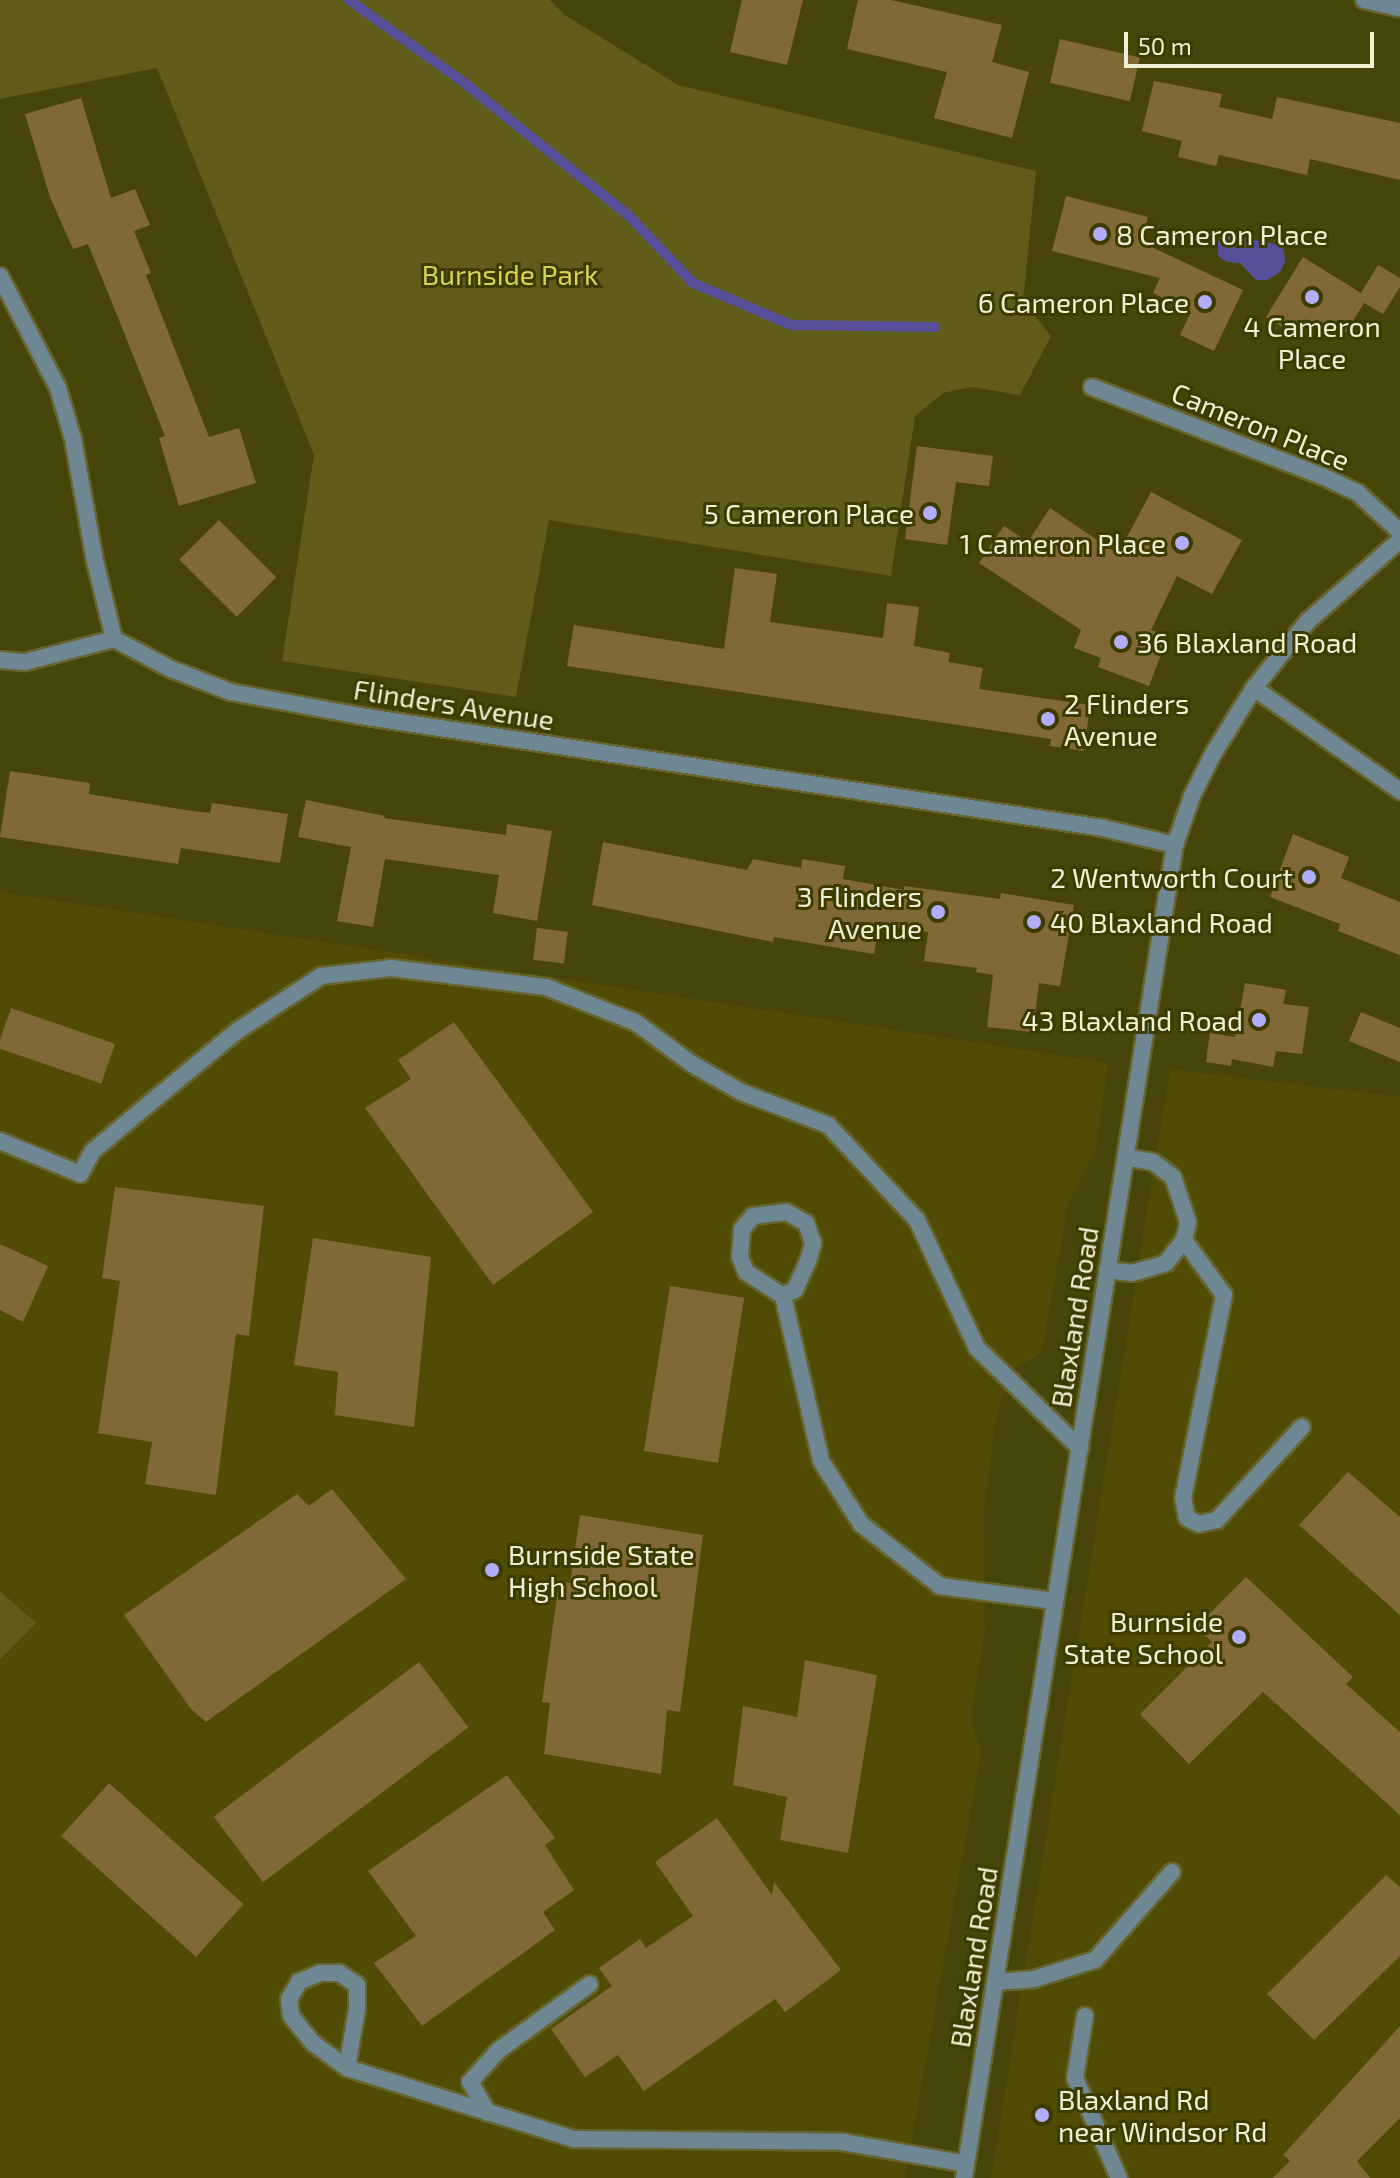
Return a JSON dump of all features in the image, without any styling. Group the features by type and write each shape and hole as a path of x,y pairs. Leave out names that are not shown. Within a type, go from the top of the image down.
{"street":[{"path":"1364,0 1400,8"},
{"path":"0,276 62,401 73,439 95,561 114,639 25,662 0,660"},
{"name":"Cameron Place","path":"1092,387 1322,476 1358,493 1400,532"},
{"name":"Blaxland Road","path":"965,2171 1175,845 1192,796 1213,754 1254,688 1307,622 1400,540"},
{"name":"Flinders Avenue","path":"114,639 171,669 231,692 485,737 1103,828 1175,845"},
{"path":"1254,688 1400,791"},
{"path":"0,1141 80,1174 93,1151 190,1069 237,1031 321,976 391,968 546,987 635,1022 692,1064 741,1092 828,1125 917,1220 977,1348 1080,1448"},
{"path":"1107,1270 1132,1273 1166,1263 1184,1240 1188,1222 1173,1177 1153,1162 1126,1157"},
{"path":"783,1296 795,1290 808,1261 813,1243 806,1223 786,1212 753,1216 742,1229 740,1257 746,1272 783,1296 821,1461 861,1524 940,1586 1054,1601"},
{"path":"1184,1240 1224,1295 1206,1399 1183,1498 1187,1518 1199,1524 1217,1520 1302,1427"},
{"path":"995,1982 1034,1979 1095,1960 1172,1872"},
{"path":"347,2068 357,2009 357,1985 339,1973 320,1973 299,1982 289,1999 291,2016 313,2043 347,2068 488,2113 574,2139 843,2142 965,2171"},
{"path":"488,2113 470,2082 499,2050 590,1984"},
{"path":"1085,2016 1075,2078 1119,2178"}],"shaded area":[{"path":"1228,233 1243,233 1254,240 1280,245 1284,250 1285,262 1280,272 1267,280 1256,280 1240,263 1227,262 1218,256 1218,241"},
{"name":"Burnside State High School","path":"0,892 1108,1063 1096,1148 1068,1204 1042,1352 1013,1370 996,1415 984,1511 985,1629 971,1718 981,1753 905,2178 0,2178"},
{"name":"Burnside State School","path":"1170,1069 1400,1097 1400,2178 991,2178"}],"green space":[{"name":"Burnside Park","path":"0,0 550,0 565,15 678,85 1036,171 1023,302 1051,336 1020,395 972,387 943,393 915,416 891,576 549,520 516,697 282,661 314,455 157,68 0,99"},
{"path":"0,1591 36,1623 0,1660"}],"building":[{"path":"742,0 803,0 787,65 730,52"},
{"path":"858,0 891,0 1002,25 992,62 1029,72 1012,138 934,118 947,72 847,49"},
{"path":"1060,39 1140,57 1130,101 1050,83"},
{"path":"1154,81 1222,94 1219,107 1272,119 1277,97 1400,123 1400,180 1310,159 1307,175 1219,155 1216,166 1178,157 1182,141 1142,131"},
{"path":"81,98 111,198 135,189 150,225 134,231 151,273 146,275 209,437 239,428 256,483 179,506 159,438 165,436 88,244 73,249 50,197 25,114"},
{"path":"1066,196 1148,217 1141,242 1243,290 1214,351 1180,335 1191,312 1153,293 1160,278 1052,251"},
{"name":"4 Cameron Place","path":"1303,257 1361,293 1378,265 1400,278 1400,287 1383,314 1364,303 1341,340 1306,319 1296,335 1266,317"},
{"name":"5 Cameron Place","path":"917,446 993,456 989,486 956,482 947,545 905,539"},
{"path":"1151,492 1242,540 1212,594 1177,576 1151,630 1168,636 1149,686 1098,667 1101,658 1074,648 1081,630 979,563 1004,526 1028,542 1050,508 1118,554"},
{"path":"219,520 276,577 237,617 179,560"},
{"path":"735,568 777,574 770,622 883,638 887,603 919,607 914,646 950,653 948,662 983,668 979,689 1090,705 1084,751 1050,746 1051,739 567,666 574,625 724,649"},
{"path":"10,771 90,783 89,794 186,810 210,813 212,803 288,814 280,863 181,848 178,864 0,837"},
{"path":"306,800 384,818 506,835 507,824 552,831 537,921 493,913 499,875 385,859 373,927 337,921 351,847 298,837"},
{"path":"1293,834 1349,857 1341,878 1400,902 1400,955 1338,931 1340,924 1270,897"},
{"path":"603,842 747,870 753,859 801,868 802,859 845,866 843,879 904,890 904,886 1000,899 1001,893 1074,905 1060,986 1039,983 1033,1032 987,1027 993,975 976,972 977,968 924,961 928,932 879,926 874,954 774,937 773,942 592,905"},
{"path":"537,928 568,932 564,964 533,960"},
{"name":"43 Blaxland Road","path":"1245,983 1286,990 1283,1004 1309,1007 1302,1054 1276,1051 1273,1067 1232,1059 1231,1066 1206,1062 1210,1033 1235,1037"},
{"path":"11,1008 115,1044 101,1084 0,1049"},
{"path":"1361,1012 1400,1028 1400,1062 1349,1041"},
{"path":"454,1022 593,1212 493,1285 365,1108 411,1079 398,1060"},
{"path":"115,1187 264,1206 249,1336 236,1334 216,1495 145,1484 152,1442 98,1433 120,1281 102,1278"},
{"path":"313,1238 431,1257 414,1427 335,1415 338,1372 294,1365"},
{"path":"0,1244 48,1266 23,1322 0,1310"},
{"path":"670,1286 744,1298 718,1463 644,1451"},
{"path":"1348,1472 1400,1517 1400,1615 1299,1525"},
{"path":"332,1489 406,1579 206,1722 191,1709 124,1615 297,1494 309,1506"},
{"path":"580,1515 703,1535 680,1712 667,1710 661,1774 544,1754 550,1703 542,1702 559,1583 570,1583"},
{"path":"1246,1577 1353,1677 1346,1684 1400,1732 1400,1815 1263,1692 1189,1764 1140,1714 1212,1642 1196,1627"},
{"path":"805,1660 877,1675 848,1853 780,1840 787,1797 733,1785 743,1706 797,1717"},
{"path":"419,1662 468,1727 263,1882 214,1817"},
{"path":"507,1775 555,1838 545,1845 574,1890 543,1912 555,1930 422,2026 374,1963 416,1936 368,1871"},
{"path":"109,1783 244,1904 196,1957 61,1836"},
{"path":"717,1818 772,1895 774,1882 841,1970 785,2012 775,1999 644,2091 618,2055 585,2077 551,2029 612,1986 599,1968 640,1939 646,1948 693,1916 655,1862"},
{"path":"1386,1875 1400,1887 1400,1956 1314,2040 1267,1994"},
{"path":"1400,2026 1400,2118 1357,2161 1370,2178 1273,2178 1290,2161 1283,2155"}],"waterway":[{"path":"349,0 463,82 629,216 693,283 791,325 935,327"}],"place":[{"name":"8 Cameron Place","path":"1100,234"},
{"name":"4 Cameron Place","path":"1312,297"},
{"name":"6 Cameron Place","path":"1205,302"},
{"name":"5 Cameron Place","path":"930,513"},
{"name":"1 Cameron Place","path":"1182,543"},
{"name":"36 Blaxland Road","path":"1121,642"},
{"name":"2 Flinders Avenue","path":"1048,719"},
{"name":"2 Wentworth Court","path":"1309,877"},
{"name":"3 Flinders Avenue","path":"938,912"},
{"name":"40 Blaxland Road","path":"1034,922"},
{"name":"43 Blaxland Road","path":"1259,1020"},
{"name":"Burnside State High School","path":"492,1570"},
{"name":"Burnside State School","path":"1239,1637"},
{"name":"Blaxland Rd near Windsor Rd","path":"1042,2115"}]}
